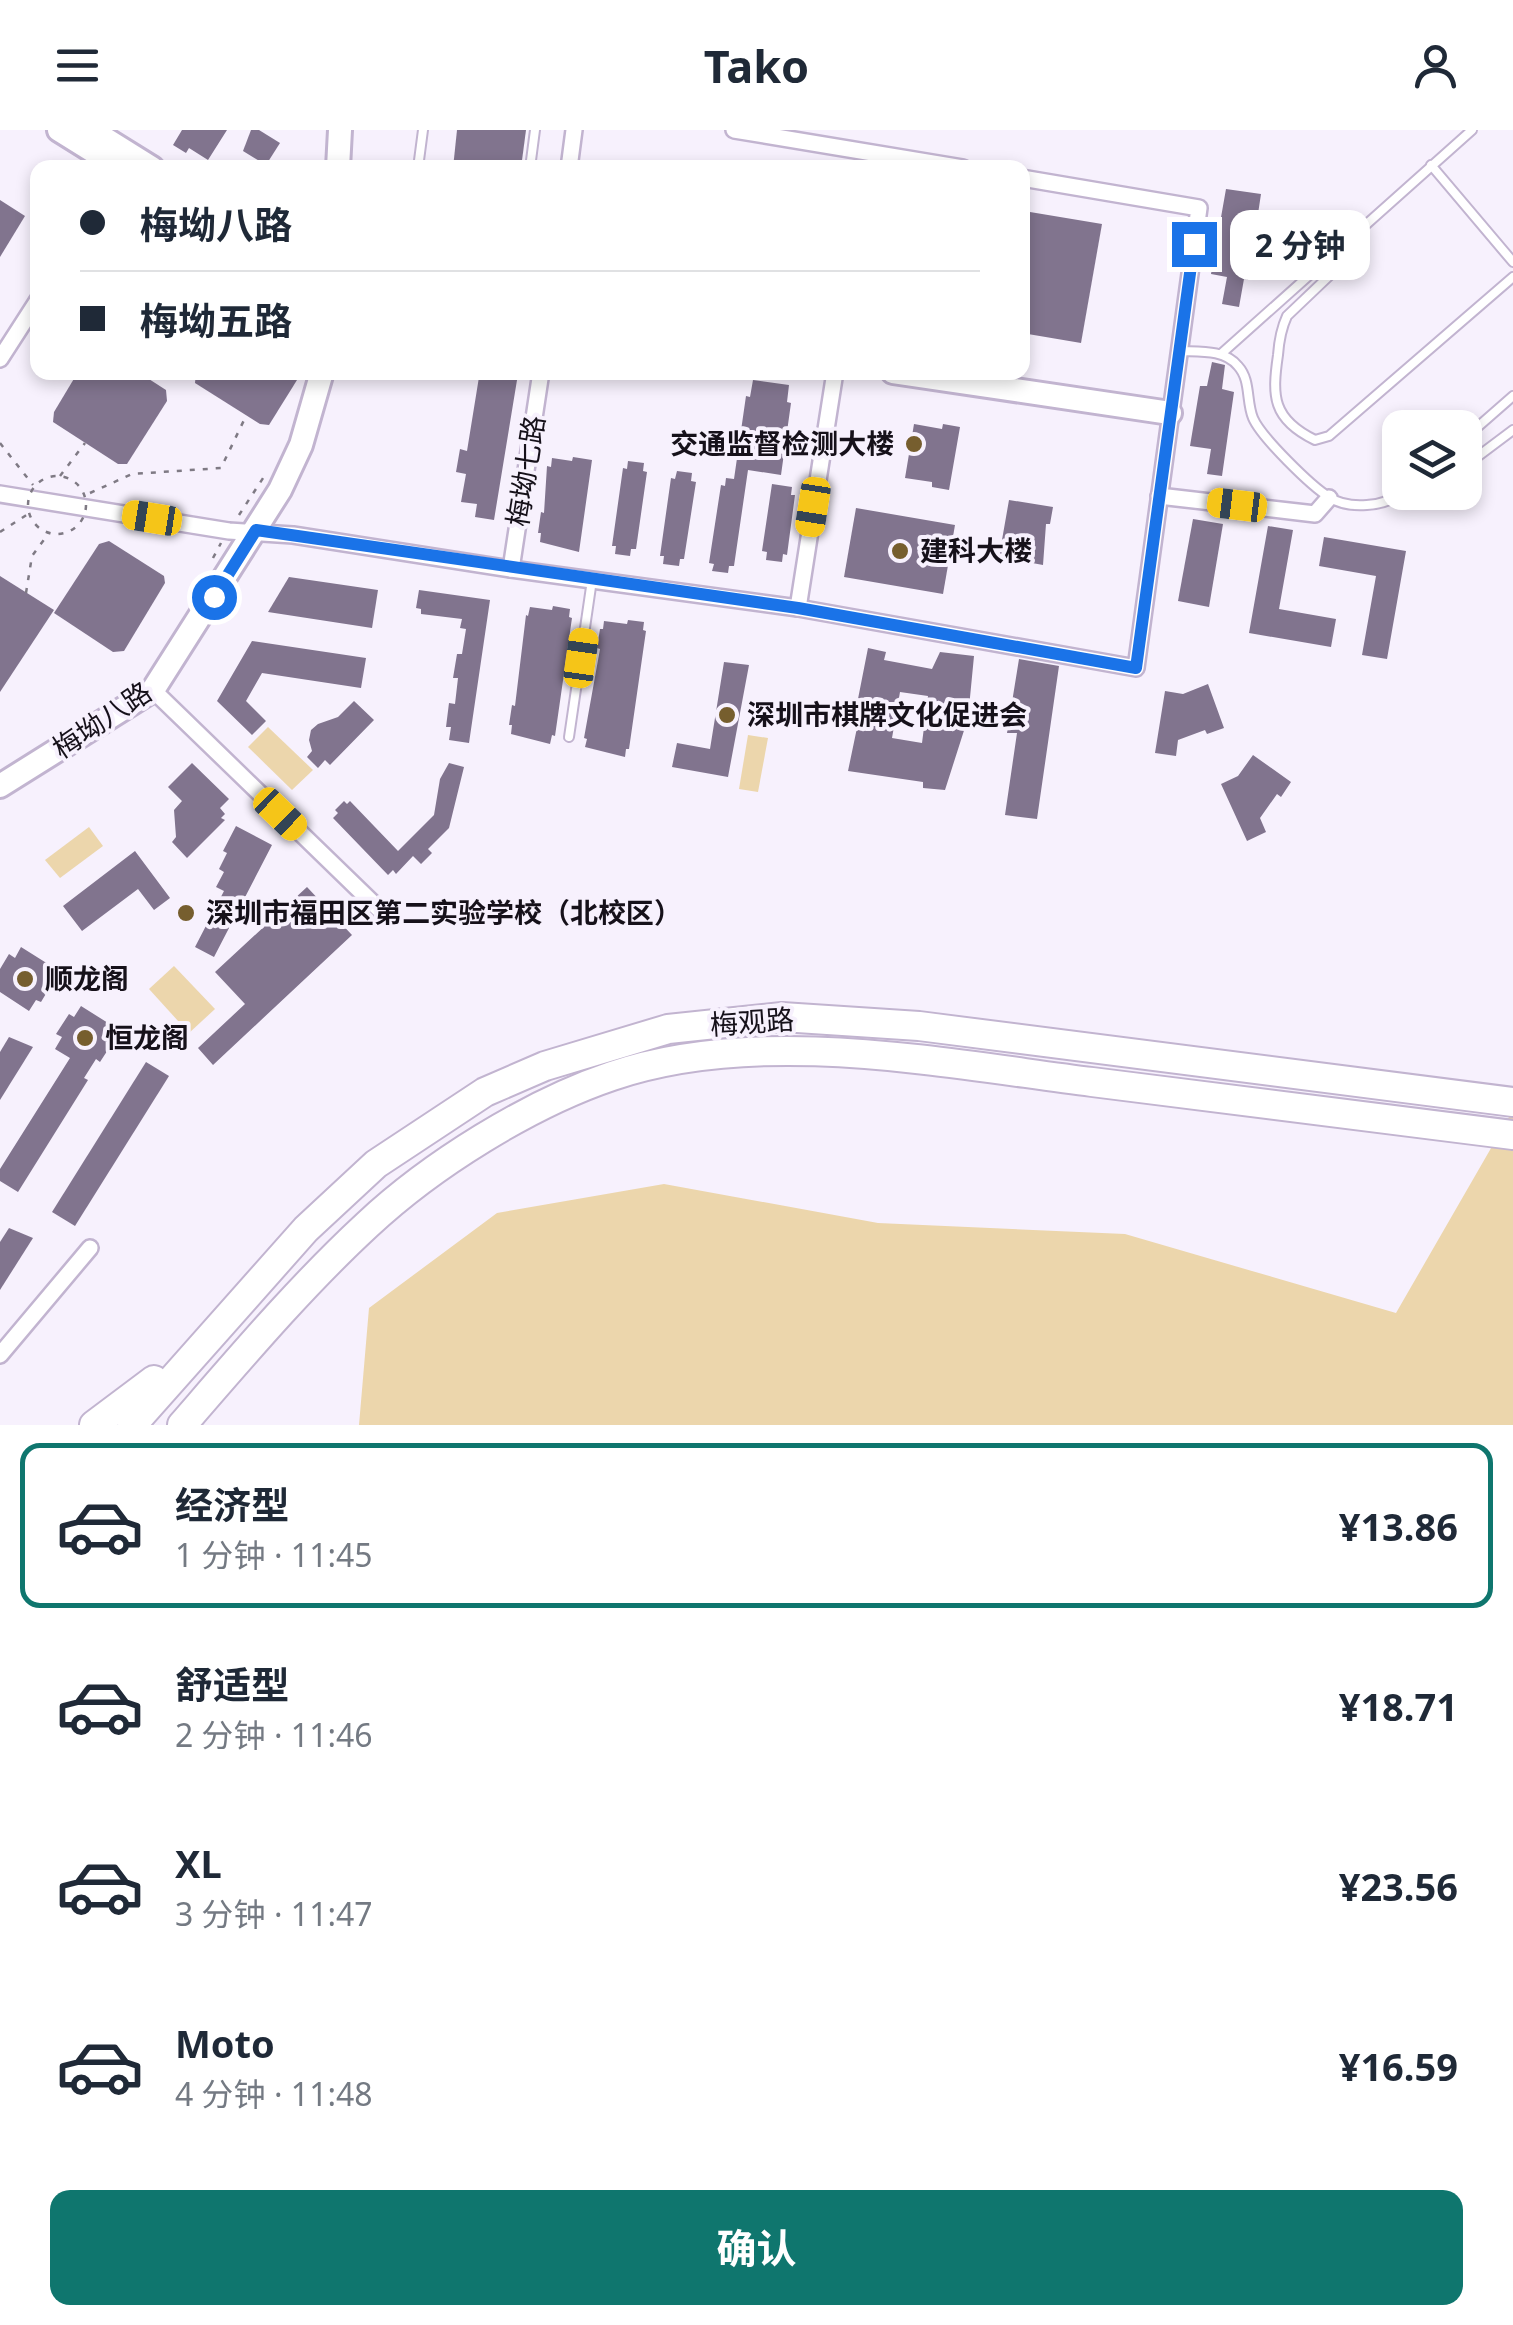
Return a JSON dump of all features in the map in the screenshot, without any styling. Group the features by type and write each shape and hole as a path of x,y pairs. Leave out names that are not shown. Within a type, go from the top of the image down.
{"highway":[{"name":"梅观路","path":"132,1425 306,1228 376,1164 486,1092 545,1066 668,1029 782,1017 919,1026 1513,1102"},
{"name":"梅观路","path":"182,1425 368,1224 434,1172 559,1098 612,1076 668,1061 733,1054 869,1056 1513,1135"},
{"path":"206,1425 308,1286"},
{"path":"94,1425 157,1378 230,1312"}],"street":[{"path":"59,130 118,160"},
{"path":"91,130 121,160"},
{"path":"338,160 340,130"},
{"path":"571,160 574,130"},
{"path":"734,130 866,159"},
{"path":"0,494 229,531 247,523 511,569 798,608 1136,668 1199,208 1030,179"},
{"path":"0,359 30,312"},
{"name":"梅坳八路","path":"0,786 153,690 247,523 301,444 320,380"},
{"name":"梅坳七路","path":"511,569 540,380"},
{"path":"798,608 833,380"},
{"path":"959,380 1171,406"},
{"path":"1029,380 1171,406"},
{"path":"1160,496 1315,514 1330,498"},
{"path":"153,690 383,913"},
{"path":"0,1355 90,1248"}],"lane":[{"path":"419,160 423,130"},
{"path":"531,160 535,130"},
{"path":"1221,354 1472,130"},
{"path":"1431,166 1513,262"},
{"path":"1350,256 1287,316 1281,328 1273,392 1278,407 1299,432 1314,440 1329,436 1513,276"},
{"path":"1179,352 1221,354 1238,365 1247,383 1252,416 1264,436 1330,498 1345,503 1382,502"},
{"path":"1482,423 1513,396"},
{"path":"1482,455 1513,430"},
{"path":"569,737 592,580"}],"path":[{"path":"84,495 132,474 221,468 246,416"},
{"path":"0,443 35,486"},
{"path":"60,476 85,443"},
{"path":"247,523 267,472"},
{"path":"60,476 77,484 84,495 86,510 76,527 68,532 49,533 40,529 30,514 30,495 42,480 60,476"},
{"path":"0,532 30,514"},
{"path":"26,593 32,556 49,533"},
{"path":"210,564 220,544"}],"shaded area":[{"path":"268,727 313,770 292,790 248,747"},
{"path":"748,735 768,738 758,792 739,789"},
{"path":"89,827 103,846 60,878 45,860"},
{"path":"174,966 215,1009 189,1033 149,989"},
{"path":"1513,1110 1513,1425 359,1425 369,1308 497,1213 664,1184 878,1223 1125,1234 1396,1313"}],"building":[{"path":"182,130 227,130 208,160 189,148 186,153 173,145"},
{"path":"251,130 259,130 280,143 269,160 258,160 243,151"},
{"path":"457,130 526,130 522,160 454,160"},
{"path":"1226,189 1261,194 1248,280 1244,279 1239,307 1222,304 1227,277 1211,274"},
{"path":"0,200 25,216 0,257"},
{"path":"1030,212 1102,224 1081,343 1030,334"},
{"path":"1212,362 1225,365 1222,389 1234,392 1222,476 1207,474 1211,449 1190,446 1200,386 1207,386"},
{"path":"73,380 150,380 166,390 167,401 127,464 118,464 53,422 54,412"},
{"path":"297,380 269,425 260,424 195,383"},
{"path":"479,380 517,380 494,520 475,517 477,504 461,502 466,474 456,472 460,449 467,451"},
{"path":"753,380 789,385 787,402 791,403 781,475 748,470 734,566 729,566 728,573 712,571 714,564 709,563 721,485 725,486 726,478 734,479 746,396 750,397"},
{"path":"914,424 942,429 943,424 960,427 949,490 932,487 932,482 905,478"},
{"path":"573,457 592,460 579,552 540,542 538,533 541,512 544,513 547,466 551,467 552,458 572,461"},
{"path":"628,461 644,463 643,471 647,472 636,549 631,549 630,556 615,554 616,546 612,546 623,468 627,469"},
{"path":"677,471 692,473 691,481 696,482 684,559 680,559 679,566 663,564 664,556 660,556 671,478 675,479"},
{"path":"772,484 792,487 791,495 795,495 787,555 783,554 782,562 766,560 767,552 762,551"},
{"path":"1009,500 1053,507 1050,524 1046,524 1043,565 999,557"},
{"name":"建科大楼","path":"856,508 955,525 943,594 844,577"},
{"path":"1193,519 1223,524 1209,607 1178,601"},
{"path":"1268,526 1293,530 1279,609 1336,619 1331,647 1249,633"},
{"path":"1324,537 1406,551 1387,659 1362,655 1376,576 1319,566"},
{"path":"109,541 164,576 165,583 124,651 113,652 54,613 99,544"},
{"path":"0,576 54,610 0,692"},
{"path":"289,577 378,590 372,628 268,612"},
{"path":"419,590 490,600 469,743 449,740 451,727 446,727 449,703 455,704 458,678 453,678 466,629 460,628 462,619 421,614 421,609 416,608"},
{"path":"553,606 570,609 572,618 555,736 552,735 550,744 511,734 509,725 512,705 515,706 526,615 530,607 552,610"},
{"path":"628,620 644,622 646,631 625,757 585,747 584,738 600,629 604,621 627,624"},
{"path":"252,641 366,658 361,688 262,673 246,701 266,721 252,735 217,701"},
{"path":"868,648 886,652 884,660 932,669 940,652 974,656 968,718 945,790 923,788 923,782 848,771 858,723 850,722 852,704 857,704","holes":["900,692 928,696 922,743 892,738"]},
{"path":"1019,659 1059,666 1037,819 1005,815 1017,733 1007,733"},
{"name":"深圳市棋牌文化促进会","path":"724,662 749,665 728,777 672,767 677,743 710,749"},
{"path":"1208,684 1224,728 1178,740 1176,756 1155,753 1165,691 1183,694"},
{"path":"354,701 374,720 330,765 325,760 318,768 307,757 312,751 311,730 338,717"},
{"path":"1253,755 1291,782 1260,818 1266,832 1247,841 1221,784 1238,776"},
{"path":"192,763 229,799 220,808 225,820 187,858 172,842 176,837 174,810 182,801 168,787"},
{"path":"449,763 464,767 449,828 428,849 432,853 421,864 413,856 396,874 393,870 388,875 333,818 344,801 350,801 398,851 434,815 440,779"},
{"path":"236,826 272,845 214,957 195,947 224,891 216,887 224,872 219,869"},
{"path":"135,851 170,898 154,910 138,889 82,931 63,906"},
{"path":"307,887 352,935 213,1065 198,1048 245,1004 215,972"},
{"name":"顺龙阁","path":"21,947 56,969 41,1002 36,1000 29,1011 0,992 0,969 9,954 15,958"},
{"path":"81,1006 116,1028 109,1039 113,1042 100,1062 96,1059 84,1078 88,1080 18,1192 0,1181 0,1169 70,1058 55,1049 62,1037 56,1034 69,1014 74,1017"},
{"path":"9,1037 33,1047 0,1100 0,1052"},
{"path":"146,1062 169,1076 75,1226 52,1212"},
{"path":"9,1228 33,1238 0,1290 0,1242"}],"place":[{"name":"交通监督检测大楼","path":"914,444"},
{"name":"建科大楼","path":"900,551"},
{"name":"深圳市棋牌文化促进会","path":"727,715"},
{"name":"深圳市福田区第二实验学校（北校区）","path":"186,913"},
{"name":"顺龙阁","path":"25,979"},
{"name":"恒龙阁","path":"85,1038"}],"route":[{"path":"214,597 256,530 798,608 1136,668 1194,244"}]}
